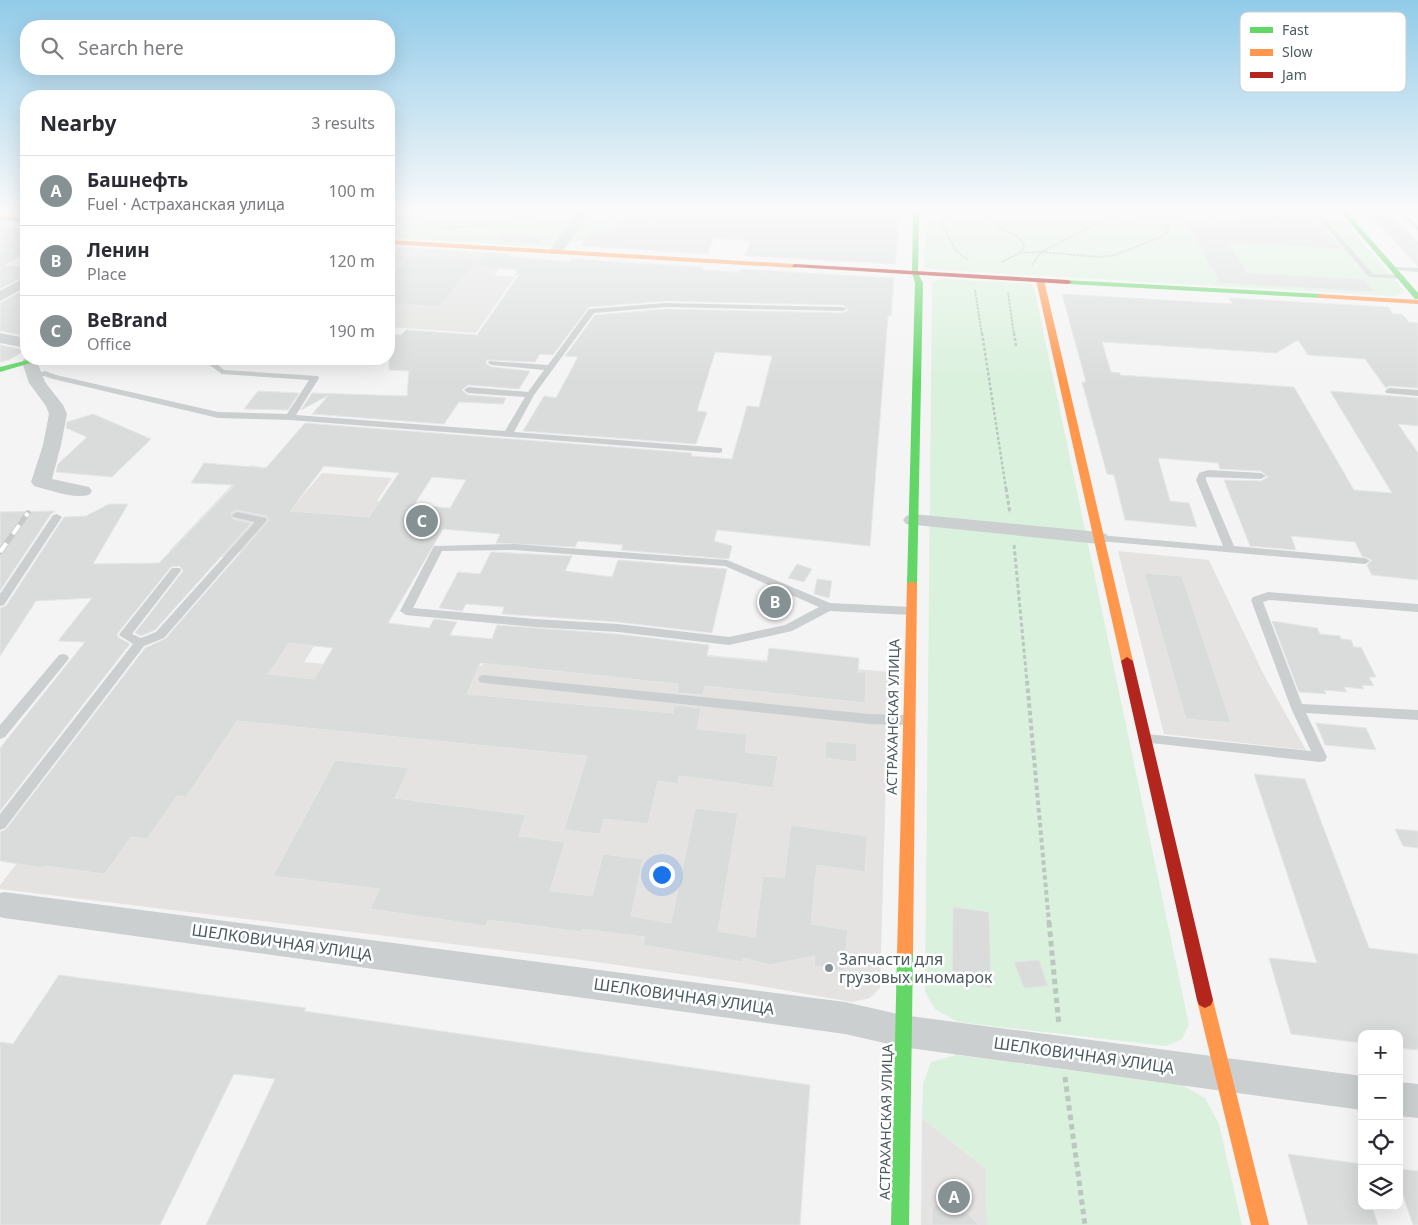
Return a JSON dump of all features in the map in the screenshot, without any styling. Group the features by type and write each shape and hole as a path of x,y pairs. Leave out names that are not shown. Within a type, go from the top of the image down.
{"main road":[{"path":"836,268 1418,302"},
{"name":"АСТРАХАНСКАЯ УЛИЦА","path":"900,1225 910,610 919,283 915,268"},
{"path":"1394,268 1418,297"},
{"path":"1040,280 1222,1074 1260,1225"},
{"path":"0,370 26,365"}],"street":[{"path":"0,297 20,285"},
{"path":"0,338 20,342"},
{"path":"36,365 38,383 54,405 58,414 52,445 41,482 82,491"},
{"path":"913,520 1099,538"},
{"name":"ШЕЛКОВИЧНАЯ УЛИЦА","path":"2,905 845,1018 902,1031 1358,1092"},
{"path":"1403,1099 1418,1101"}],"lane":[{"path":"1364,268 1371,276 1418,270"},
{"path":"508,434 530,394 592,311 666,304 843,309"},
{"path":"492,363 550,368"},
{"path":"38,365 45,373 53,377 218,416 290,417 719,450"},
{"path":"213,365 222,372 315,378 290,417"},
{"path":"468,390 530,394"},
{"path":"1389,391 1418,393"},
{"path":"1230,550 1201,480 1202,476 1208,473 1261,476"},
{"path":"0,824 140,642 160,635 262,520 237,515"},
{"path":"0,602 57,517"},
{"path":"1099,538 1365,561"},
{"path":"828,607 788,628 729,642 618,628 406,612 438,548 514,547 728,563 828,607 910,610"},
{"path":"140,642 125,635 176,570"},
{"path":"1146,739 1320,757 1297,708 1257,600 1268,596 1418,608"},
{"path":"0,734 63,658"},
{"path":"484,679 869,719 908,720"},
{"path":"1297,708 1418,715"}],"path":[{"path":"974,284 1013,530 1061,1052 1086,1225"},
{"path":"1008,292 1016,346"}],"shaded area":[{"path":"395,268 500,268 494,275 515,277 476,333 395,327"},
{"path":"251,465 269,468 244,498 300,499 322,473 392,478 377,501 407,503 304,662 432,674 438,662 481,666 508,636 889,672 880,988 870,998 852,1002 743,983 575,959 0,889 0,885 260,555 230,551 224,557 169,551"},
{"path":"1118,551 1209,560 1265,677 1306,750 1164,734"},
{"path":"922,1118 986,1169 987,1225 921,1225"}],"green space":[{"path":"1385,268 1404,291 1396,296 926,269"},
{"path":"937,280 1030,284 1034,287 1189,1025 1182,1039 1166,1046 958,1022 935,1009 925,992 932,283"},
{"path":"956,1055 1182,1085 1205,1098 1219,1124 1242,1225 987,1225 986,1169 922,1118 923,1084 931,1062"}],"building":[{"path":"0,268 20,268 20,278 0,289"},
{"path":"399,268 471,268 439,307 395,303 395,272"},
{"path":"491,268 703,268 702,270 739,272 740,269 894,278 891,316 888,316 870,546 717,530 714,541 732,546 729,559 621,550 623,545 578,541 575,547 496,543 500,534 443,529 388,623 429,628 434,619 457,622 450,635 492,639 497,625 618,634 709,645 707,656 767,662 769,648 859,658 858,672 866,672 865,703 705,686 703,695 677,693 678,684 480,663 467,694 673,713 674,705 701,708 697,729 747,734 745,752 778,756 773,788 679,776 678,784 658,781 648,824 604,819 600,834 564,830 587,756 237,721 186,797 177,796 147,839 131,837 105,874 44,866 42,868 0,861 0,832 6,829 145,648 165,639 269,520 266,516 237,510 231,513 233,519 251,523 155,630 141,636 135,633 183,571 180,566 171,567 117,634 118,637 130,644 0,811 0,748 85,642 58,641 92,598 36,601 0,656 0,608 6,606 64,517 86,516 109,504 128,504 93,564 159,563 235,485 191,483 204,463 266,468 305,423 692,453 691,456 732,459 747,406 759,407 772,356 715,352 697,411 707,412 696,444 523,431 544,396 556,398 578,357 565,356 595,315 666,309 843,313 849,310 843,305 666,301 589,307 553,355 540,354 535,362 487,360 486,364 492,367 530,371 519,389 468,385 462,390 468,395 506,398 503,404 459,402 444,424 312,414 329,395 301,410 312,393 407,396 409,371 389,370 389,365 395,365 395,334 401,335 406,330 477,335 519,275 514,275 518,270","holes":["324,466 399,473 369,517 290,511","432,477 466,480 450,508 414,505","289,643 333,648 314,679 268,674"]},
{"path":"1212,268 1245,268 1248,273 1363,279 1375,292 1220,283"},
{"path":"20,292 20,335 0,331 0,303"},
{"path":"1062,294 1233,304 1229,298 1388,307 1393,314 1402,314 1409,322 1418,323 1418,388 1389,386 1386,388 1365,359 1308,355 1298,340 1276,353 1102,342 1111,372 1120,373 1120,375 1294,387 1354,490 1392,493 1330,391 1418,398 1418,426 1398,424 1418,453 1418,580 1372,575 1367,565 1372,560 1362,556 1355,542 1291,536 1296,550 1250,546 1224,480 1261,481 1268,477 1261,471 1220,469 1218,463 1158,458 1170,501 1189,503 1197,527 1125,520 1114,475 1107,474 1082,382 1086,382"},
{"path":"0,345 20,349 20,353 9,360 0,362"},
{"path":"258,391 299,393 288,410 244,409"},
{"path":"93,414 151,439 112,477 56,472 58,464 87,437 66,428 67,422"},
{"path":"55,511 51,514 0,591 0,512"},
{"path":"491,552 572,556 565,571 612,577 618,560 727,569 712,633 618,622 502,614 504,607 466,604 462,611 439,608 458,572 480,574"},
{"path":"797,564 812,569 804,582 788,578"},
{"path":"1144,573 1182,576 1231,723 1186,719"},
{"path":"817,579 832,581 829,598 814,594"},
{"path":"1272,621 1317,628 1320,634 1340,636 1341,639 1351,640 1354,647 1361,647 1376,677 1369,677 1374,686 1362,685 1364,689 1344,687 1347,692 1324,690 1326,694 1299,692"},
{"path":"1316,723 1366,728 1376,750 1325,745"},
{"path":"826,741 857,744 856,762 825,758"},
{"path":"335,760 409,768 395,798 526,815 518,836 565,842 550,891 592,896 603,854 643,859 631,916 671,923 695,808 738,813 718,931 755,937 763,876 784,878 791,825 867,836 865,872 817,865 811,924 848,930 844,971 814,966 815,956 770,965 743,958 742,962 643,945 645,937 582,929 581,932 488,920 486,926 370,909 380,889 273,876"},
{"path":"1254,774 1305,779 1369,948 1418,954 1418,1050 1403,1048 1403,1030 1358,1030 1358,1042 1291,1034 1269,958 1317,963"},
{"path":"1395,829 1418,831 1418,848 1403,846"},
{"path":"953,907 989,912 991,988 952,981"},
{"path":"1039,960 1048,986 1024,988 1014,962"},
{"path":"59,975 306,1008 304,1011 810,1085 800,1225 206,1225 275,1079 234,1074 160,1225 0,1225 0,1042 13,1044"},
{"path":"1288,1154 1358,1163 1358,1210 1373,1210 1378,1225 1308,1225"},
{"path":"1403,1169 1418,1171 1418,1225 1413,1225 1403,1196"},
{"path":"949,1195 979,1225 932,1225 932,1208"}],"railway":[{"path":"0,552 28,513"}],"traffic: fast":[{"path":"912,584 919,283 915,268"},
{"path":"1393,268 1418,297"},
{"path":"1068,282 1321,296"},
{"path":"0,370 20,364"},
{"path":"900,1225 905,953"}],"traffic: slow":[{"path":"1040,280 1127,661"},
{"path":"1321,296 1418,302"},
{"path":"905,953 912,584"},
{"path":"1205,1000 1260,1225"}],"traffic: jam":[{"path":"832,268 1068,282"},
{"path":"1127,661 1205,1000"}],"place":[{"name":"BeBrand","path":"422,521"},
{"name":"Ленин","path":"775,602"},
{"name":"Запчасти для грузовых иномарок","path":"829,968"},
{"name":"Башнефть","path":"954,1197"}]}
